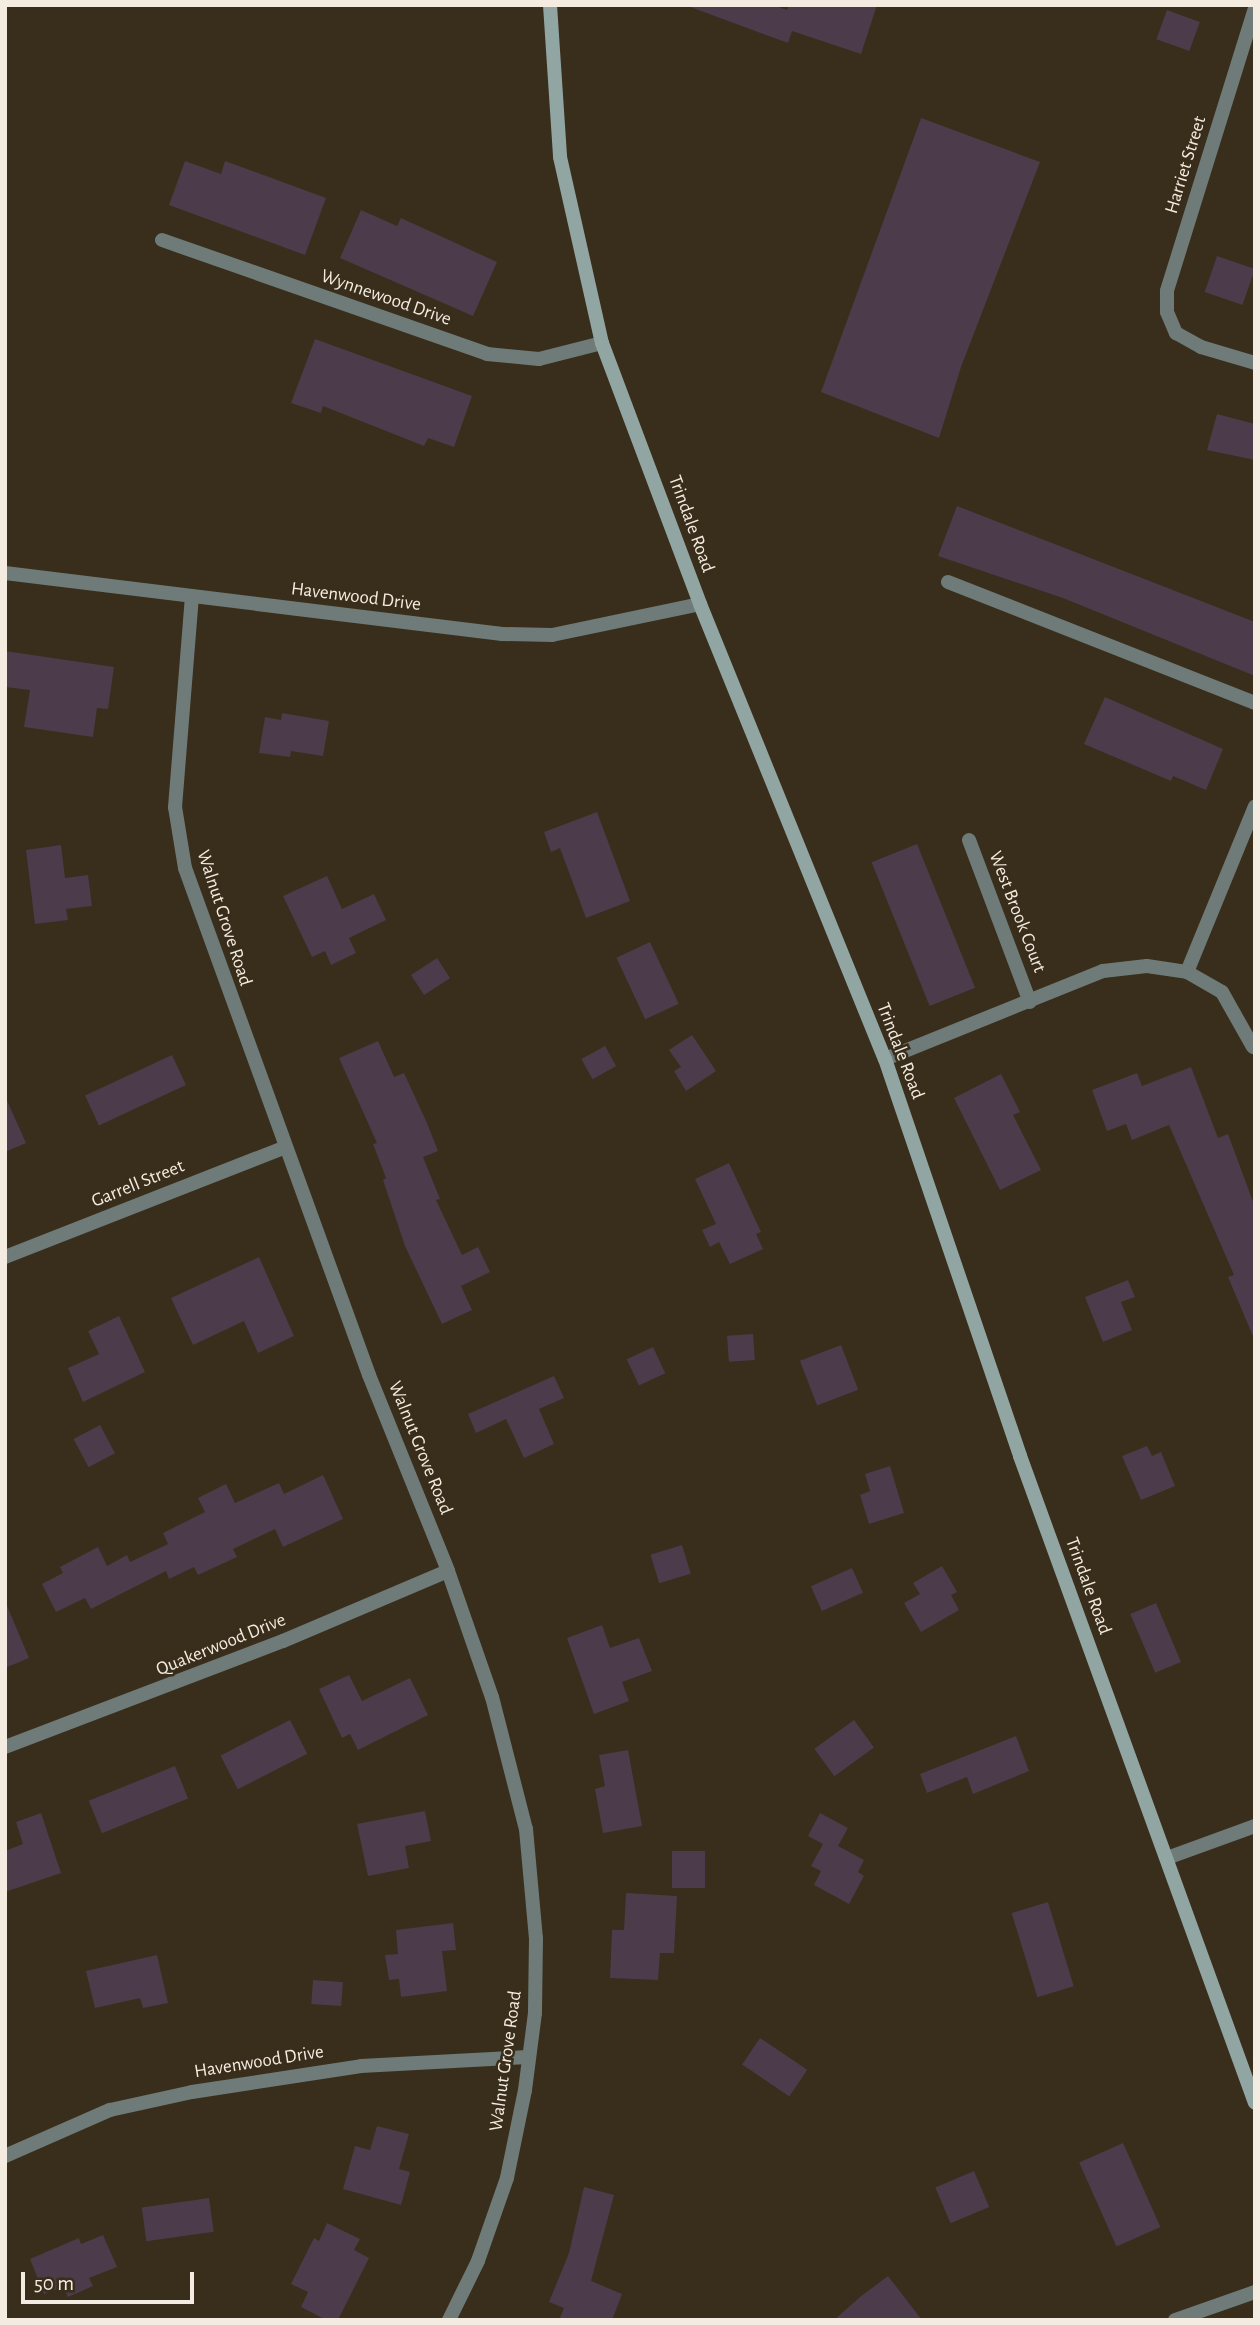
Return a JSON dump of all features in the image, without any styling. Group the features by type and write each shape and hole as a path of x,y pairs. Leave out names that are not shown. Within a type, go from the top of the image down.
{"main road":[{"name":"Trindale Road","path":"550,5 560,157 602,343 700,604 885,1059 1020,1456 1255,2103"}],"street":[{"name":"Harriet Street","path":"1255,8 1167,290 1167,312 1176,333 1201,346 1255,363"},
{"name":"Wynnewood Drive","path":"162,240 487,354 539,359 602,343"},
{"name":"Havenwood Drive","path":"5,573 536,635 700,604"},
{"path":"948,582 1255,703"},
{"name":"Walnut Grove Road","path":"192,596 177,764 177,827 219,968 448,1571 492,1698 526,1829 536,1938 529,2057 507,2178 478,2261 449,2320"},
{"path":"1187,972 1255,806"},
{"name":"West Brook Court","path":"969,840 1030,1002 1102,971 1147,966 1187,972 1222,992 1254,1049"},
{"path":"885,1059 1030,1002"},
{"name":"Garrell Street","path":"5,1257 285,1147"},
{"name":"Quakerwood Drive","path":"5,1747 283,1641 448,1571"},
{"path":"1167,1858 1255,1826"},
{"name":"Havenwood Drive","path":"5,2156 110,2110 192,2092 361,2066 529,2057"},
{"path":"1175,2320 1255,2292"}],"building":[{"path":"685,5 773,5 787,10 789,5 877,5 861,54 792,31 788,43"},
{"path":"1167,10 1200,22 1189,51 1156,39"},
{"path":"921,118 1040,162 961,367 939,438 821,392"},
{"path":"185,161 221,174 225,161 326,198 305,255 169,205"},
{"path":"361,210 397,226 401,218 497,262 473,316 340,258"},
{"path":"1217,256 1255,269 1242,305 1205,292"},
{"path":"315,339 472,396 454,447 428,438 424,446 323,406 321,413 291,403"},
{"path":"1217,414 1255,424 1255,460 1207,450"},
{"path":"957,506 1255,622 1255,676 1063,598 938,556"},
{"path":"5,651 114,667 108,709 97,708 93,737 24,727 30,690 5,687"},
{"path":"1105,697 1223,749 1206,790 1173,776 1171,781 1084,744"},
{"path":"282,713 329,721 323,756 291,751 290,757 259,753 265,717 281,720"},
{"path":"597,812 630,901 586,918 560,848 551,852 544,832"},
{"path":"917,844 975,988 930,1006 872,862"},
{"path":"61,845 65,878 88,875 92,906 66,909 68,920 35,924 26,850"},
{"path":"327,876 342,909 374,894 386,920 349,938 356,953 331,965 325,951 312,957 283,896"},
{"path":"650,942 679,1004 645,1019 616,958"},
{"path":"437,958 450,978 424,995 411,975"},
{"path":"692,1035 716,1071 686,1091 674,1071 681,1067 669,1050"},
{"path":"378,1041 394,1077 404,1073 438,1151 423,1157 440,1199 436,1200 462,1255 478,1247 490,1272 461,1286 472,1310 442,1324 405,1246 383,1180 386,1178 373,1144 377,1143 339,1058"},
{"path":"605,1046 616,1066 593,1079 581,1059"},
{"path":"172,1055 186,1085 99,1125 85,1096"},
{"path":"1191,1067 1218,1138 1228,1134 1255,1207 1255,1341 1228,1277 1234,1275 1169,1125 1132,1140 1126,1124 1107,1131 1092,1090 1137,1073 1142,1086"},
{"path":"1001,1074 1020,1112 1013,1115 1041,1170 1000,1190 954,1098"},
{"path":"5,1096 26,1143 5,1152"},
{"path":"729,1163 761,1232 756,1234 763,1249 730,1264 719,1242 710,1247 702,1230 716,1224 695,1179"},
{"path":"259,1257 294,1336 258,1353 244,1321 193,1345 171,1298"},
{"path":"1128,1280 1135,1297 1121,1302 1132,1330 1103,1342 1085,1297"},
{"path":"119,1316 145,1372 83,1402 68,1368 99,1354 88,1331"},
{"path":"753,1334 755,1360 729,1362 727,1336"},
{"path":"841,1345 858,1390 817,1406 800,1361"},
{"path":"653,1347 665,1373 639,1386 627,1359"},
{"path":"554,1376 564,1398 539,1409 554,1444 524,1458 506,1419 476,1433 468,1414"},
{"path":"100,1425 115,1453 89,1467 74,1439"},
{"path":"1147,1446 1152,1456 1161,1452 1175,1486 1141,1500 1122,1456"},
{"path":"890,1466 904,1513 869,1524 860,1495 870,1491 865,1474"},
{"path":"323,1475 343,1519 283,1547 275,1529 233,1549 237,1557 198,1575 194,1567 169,1579 166,1571 91,1609 85,1598 56,1612 42,1584 63,1573 60,1567 98,1547 107,1566 127,1555 130,1562 168,1544 163,1533 205,1512 198,1498 226,1484 235,1503 279,1483 284,1494"},
{"path":"682,1545 691,1574 659,1583 650,1555"},
{"path":"942,1566 957,1592 951,1595 959,1610 921,1632 904,1603 920,1594 913,1583"},
{"path":"852,1568 863,1593 822,1611 811,1586"},
{"path":"5,1601 29,1658 5,1668"},
{"path":"1156,1603 1181,1662 1155,1673 1130,1614"},
{"path":"602,1625 610,1648 639,1638 652,1671 622,1682 629,1701 594,1714 567,1638"},
{"path":"349,1675 362,1701 410,1678 428,1715 358,1750 350,1734 342,1738 319,1689"},
{"path":"290,1720 307,1754 238,1789 221,1755"},
{"path":"854,1720 874,1748 834,1776 814,1749"},
{"path":"1016,1736 1029,1771 973,1794 967,1777 927,1793 920,1774"},
{"path":"628,1750 642,1826 603,1833 595,1789 605,1786 599,1755"},
{"path":"175,1766 188,1798 102,1833 89,1801"},
{"path":"425,1811 431,1841 405,1846 409,1868 368,1876 357,1824"},
{"path":"41,1813 61,1873 5,1892 5,1851 23,1844 16,1822"},
{"path":"820,1813 848,1828 838,1846 864,1860 858,1872 864,1876 849,1904 814,1885 821,1871 811,1866 823,1844 808,1836"},
{"path":"672,1851 705,1851 705,1888 672,1888"},
{"path":"626,1893 677,1896 674,1953 660,1953 658,1980 610,1978 612,1930 624,1930"},
{"path":"1048,1902 1074,1986 1037,1997 1012,1913"},
{"path":"453,1923 456,1950 442,1951 447,1991 401,1997 399,1979 389,1980 385,1955 398,1954 396,1930"},
{"path":"157,1955 168,2003 143,2008 140,1998 95,2008 86,1971"},
{"path":"313,1980 343,1982 341,2006 311,2004"},
{"path":"760,2038 807,2070 789,2096 742,2065"},
{"path":"377,2126 409,2134 399,2169 410,2172 401,2205 343,2189 355,2146 370,2150"},
{"path":"1123,2143 1160,2227 1117,2247 1079,2163"},
{"path":"974,2171 989,2207 951,2223 935,2187"},
{"path":"584,2187 614,2195 591,2281 622,2294 612,2320 559,2320 564,2308 549,2302 569,2253"},
{"path":"209,2198 214,2232 146,2241 142,2207"},
{"path":"327,2223 360,2239 354,2250 369,2258 338,2320 326,2320 301,2307 308,2292 291,2284 314,2238 319,2241"},
{"path":"103,2235 117,2267 89,2278 93,2286 68,2297 63,2287 44,2294 30,2259 79,2238 81,2244"},
{"path":"888,2276 922,2320 834,2320 860,2297"}]}
